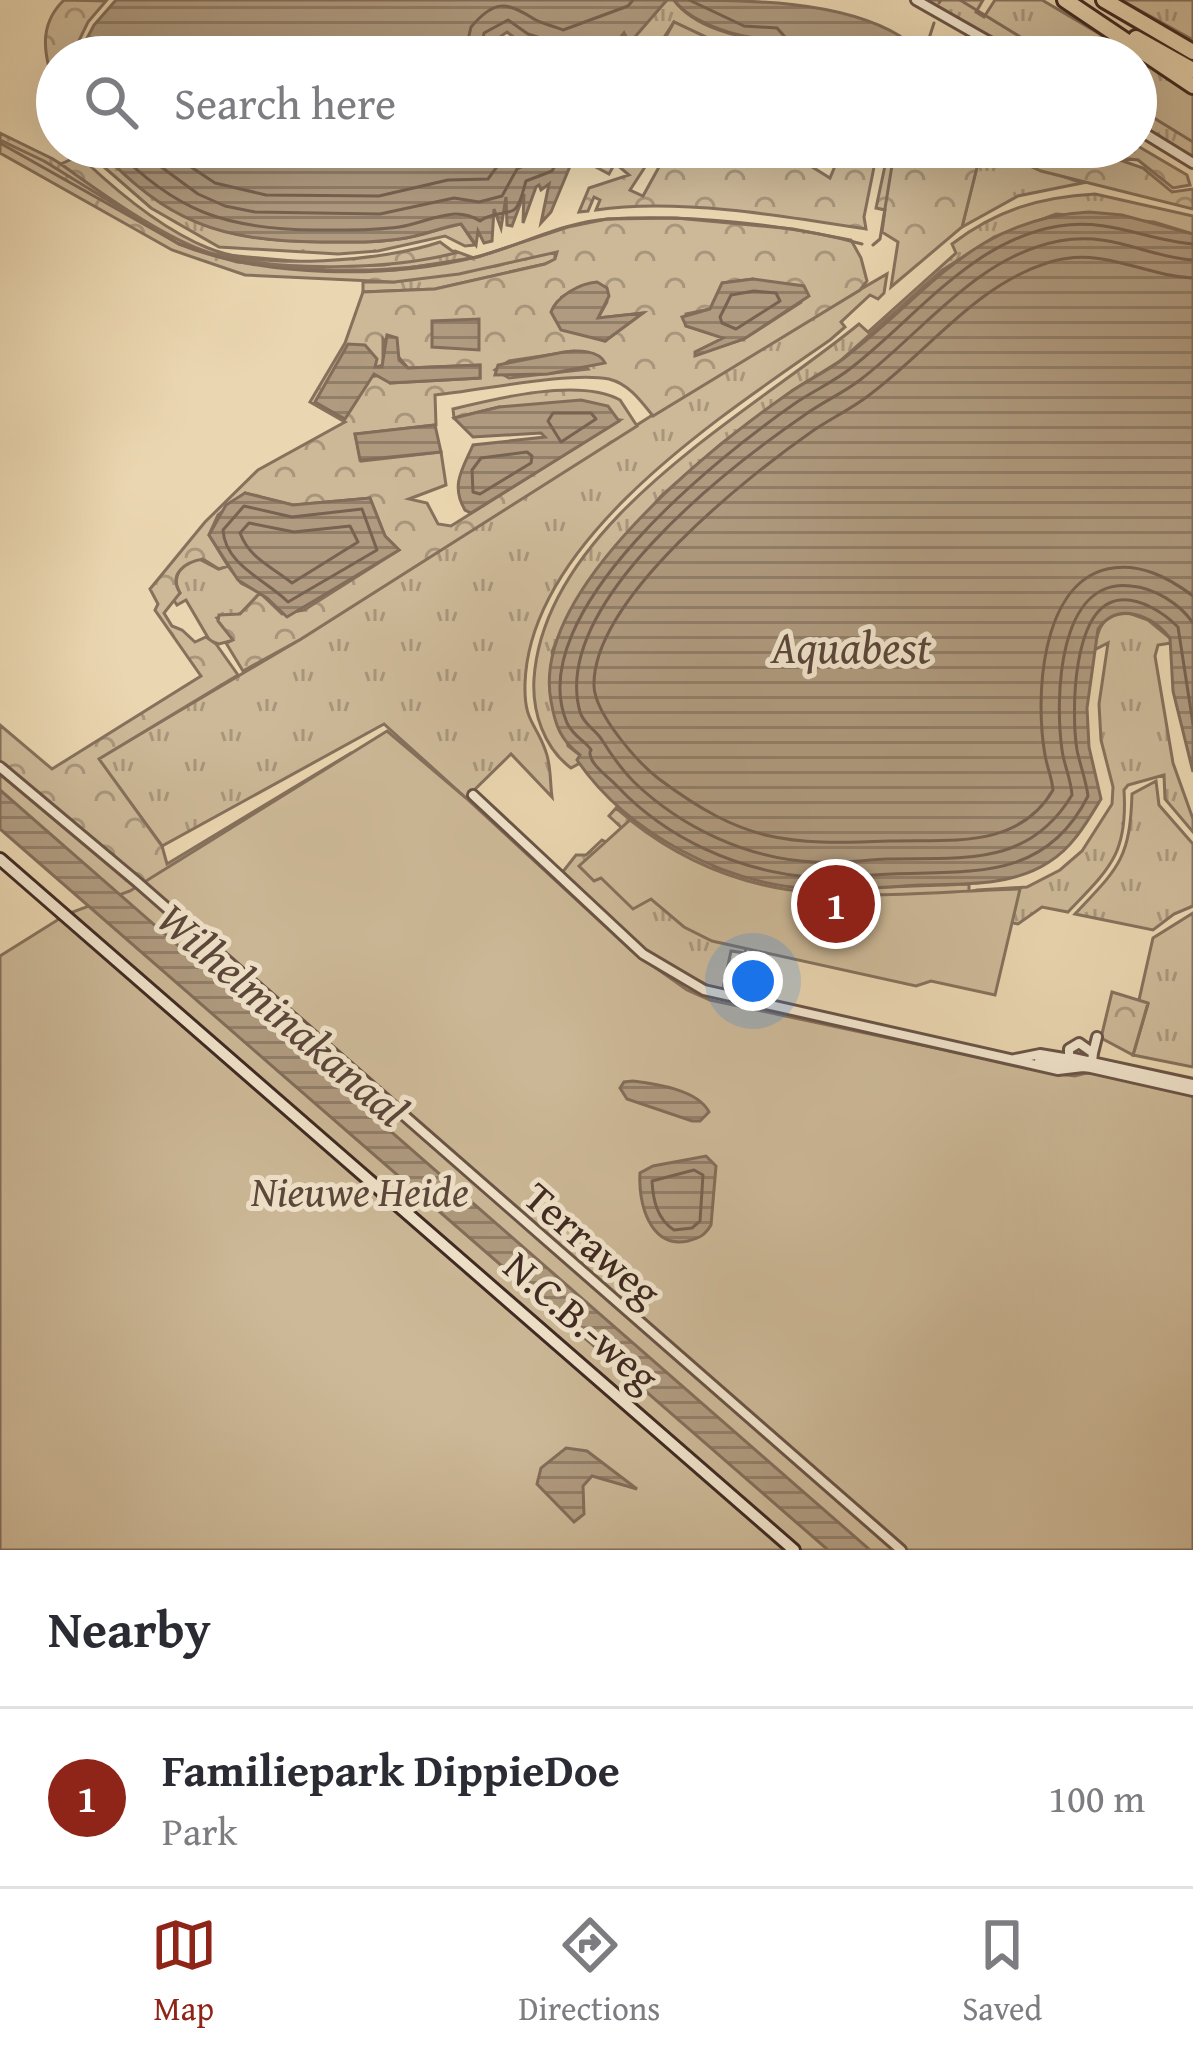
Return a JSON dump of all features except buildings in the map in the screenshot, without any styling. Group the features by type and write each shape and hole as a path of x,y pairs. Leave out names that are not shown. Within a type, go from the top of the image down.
{"highway":[{"path":"1067,0 1132,36"},
{"path":"1067,0 1120,36"},
{"path":"1104,0 1193,52"},
{"path":"1157,50 1193,70"},
{"path":"1157,61 1193,86"}],"street":[{"path":"916,0 979,36"},
{"path":"1157,141 1193,163"},
{"name":"Terraweg","path":"0,767 901,1550"},
{"path":"473,796 617,932 683,980 722,996 1058,1070 1082,1061 1097,1037"},
{"name":"N.C.B.-weg","path":"0,860 794,1550"},
{"path":"1013,1060 1040,1054 1193,1088"}],"green space":[{"path":"64,0 106,1 81,36 46,36"},
{"path":"667,0 674,0 693,17 742,36 704,36 674,22 665,36 625,36"},
{"path":"922,0 983,0 976,12 984,17 995,0 1042,0 1103,36 983,36"},
{"path":"1121,0 1193,0 1193,40"},
{"path":"674,22 704,36 666,36"},
{"path":"1157,68 1193,89 1193,159 1157,136"},
{"path":"0,133 36,151 36,160 0,140"},
{"path":"0,140 36,157 36,168 55,168 179,244 237,262 395,270 478,257 607,219 676,218 793,229 851,240 867,281 860,290 653,416 616,381 571,378 435,395 436,425 355,434 361,461 441,452 446,485 409,499 427,503 438,524 451,526 620,420 499,407 454,418 453,409 538,392 583,391 620,400 637,426 243,671 226,643 233,640 218,621 219,615 240,614 260,593 282,614 304,610 399,550 385,536 370,498 293,505 245,493 218,515 209,535 228,566 219,569 203,559 185,566 176,580 180,593 164,613 172,626 195,642 206,637 216,644 238,675 99,759 162,846 167,864 351,753 419,812 181,917 0,763 0,725 52,769 201,676 155,610 158,604 150,589 205,522 258,470 345,422 310,402 345,343 363,292 435,289 545,264 557,252 459,274 394,282 245,275 172,250 0,153","holes":["753,279 800,303 744,339 695,355 724,338 686,326 686,314 710,309 723,283","581,286 606,288 607,302 598,318 642,313 605,341 593,337 562,297","383,339 408,368 480,365 480,378 390,383 382,375 369,377 383,365","574,351 588,369 509,378 495,370 509,361"]},
{"path":"1157,157 1187,175 1190,185 1173,188 1148,168 1157,168"},
{"path":"50,168 67,168 181,241 215,254 350,266 384,265 455,251 474,258 366,270 249,265 183,246"},
{"path":"67,168 93,168 159,222 231,255 324,261 440,242 455,253 334,267 240,260 196,248"},
{"path":"105,168 118,168 172,210 225,231 286,241 364,242 406,238 461,224 475,245 465,246 445,236 378,251 338,254 219,247 151,208"},
{"path":"621,168 644,168 630,190 643,196 658,168 814,168 830,178 834,168 874,168 866,229 696,207 596,210 600,200 594,197 588,211 579,212 589,188 629,175"},
{"path":"885,168 977,168 962,227 891,287 898,242 882,232 885,210 876,208"},
{"path":"977,168 1040,168 1082,183 1018,196 962,227"},
{"path":"1034,168 1143,168 1172,192 1193,189 1193,209"},
{"path":"1095,194 1193,216 1193,234 1154,222 1056,214 994,237 941,271 840,361 721,444 661,496 578,598 552,652 568,746 580,755 580,763 571,768 562,760 542,728 534,679 546,623 574,570 613,521 712,434 859,324 868,332 956,253 952,244 969,232 1019,207"},
{"path":"555,250 555,260 545,264 435,289 363,292 363,282 394,282 496,266"},
{"path":"887,274 884,293 878,299 870,295 841,322 845,327 830,340 738,405 639,485 595,531 559,579 535,631 525,684 529,715 548,757 552,797 511,754 466,798 384,724 162,846 98,759 301,639 742,358"},
{"path":"199,559 218,569 228,566 241,583 260,593 240,614 217,618 234,640 210,641 186,600 177,605 173,599 180,593 179,571"},
{"path":"1126,612 1148,620 1170,638 1171,643 1158,645 1155,656 1173,763 1193,819 1193,832 1165,799 1164,775 1128,785 1123,830 1113,858 1068,912 1042,907 1018,924 964,913 681,883 609,816 616,808 657,842 709,870 758,885 934,901 977,890 1027,887 1060,870 1082,851 1112,804 1099,704 1108,643 1094,650 1103,624"},
{"name":"Nieuwe Heide","path":"387,731 632,951 687,990 710,1000 1058,1074 1094,1071 1193,1096 1193,1550 0,1550 0,956 67,914 130,891"},
{"path":"0,774 137,889 220,982 5,796"},
{"path":"1156,781 1159,805 1193,844 1193,906 1153,930 1075,914 1119,862 1132,794"},
{"path":"630,820 677,852 723,873 770,886 865,895 1020,889 995,995 931,981 916,986 712,941 684,927 651,899 633,909 601,878 594,881 579,866"},
{"path":"602,840 754,911 745,953 731,951 722,993 649,954 561,874 576,855 586,855"},
{"path":"714,867 810,886 969,884 969,891 951,910 933,895 816,896 709,870"},
{"path":"1193,913 1193,1067 1133,1055 1148,1004 1139,1000 1153,938"},
{"path":"1112,992 1148,1003 1133,1055 1101,1038"}],"water":[{"path":"116,0 667,0 636,36 513,36 507,32 501,36 88,36"},
{"path":"674,0 792,4 850,15 900,36 742,36 718,29"},
{"path":"118,168 569,168 551,212 541,223 549,184 541,190 536,187 523,223 524,194 512,226 507,225 506,197 501,228 494,209 492,241 484,243 478,231 476,245 461,224 406,238 364,242 285,241 224,232 172,210"},
{"name":"Aquabest","path":"1089,212 1122,215 1193,234 1193,772 1173,691 1170,638 1145,618 1125,613 1106,620 1098,629 1087,708 1089,747 1101,799 1072,842 1035,870 971,884 812,889 745,877 650,832 622,810 577,760 580,755 563,737 551,701 552,658 568,614 596,570 632,527 715,449 843,359 954,264 1013,229"},
{"path":"753,279 804,286 809,296 744,339 695,356 723,338 686,326 682,317 710,309 722,283"},
{"path":"597,282 607,288 609,296 598,318 643,313 605,341 561,330 551,312 554,306 570,292"},
{"path":"479,319 479,350 432,347 432,321"},
{"path":"387,335 397,338 399,360 408,368 480,365 480,378 390,383 374,374 345,419 315,402 348,344 365,345 377,359 375,367 382,367"},
{"path":"564,352 593,353 605,363 548,374 495,375 498,365"},
{"path":"581,400 608,406 619,421 471,513 465,510 458,485 473,445 545,437 541,433 473,437 454,418 499,407"},
{"path":"435,425 441,452 360,460 355,434"},
{"path":"245,493 293,505 370,498 385,536 399,550 287,617 238,580 209,535 226,505"},
{"path":"0,790 870,1550 828,1550 0,829"},
{"path":"633,1081 686,1093 709,1112 700,1121 692,1121 627,1099 620,1088"},
{"path":"706,1156 716,1166 711,1225 692,1240 664,1238 644,1210 640,1173"},
{"path":"566,1448 587,1451 637,1489 592,1476 583,1486 584,1514 574,1522 537,1484 541,1468"}],"waterway":[{"path":"960,0 1019,36"},
{"path":"930,36 934,23"},
{"path":"1157,120 1193,142"},
{"path":"0,143 36,163"},
{"path":"44,168 179,244 287,269 366,272 441,264 608,219 736,222 862,244"},
{"path":"873,245 880,239 892,168"}],"place":[{"name":"Familiepark DippieDoe","path":"836,904"}],"water label":[{"name":"Wilhelminakanaal","path":"283,1014"}]}
